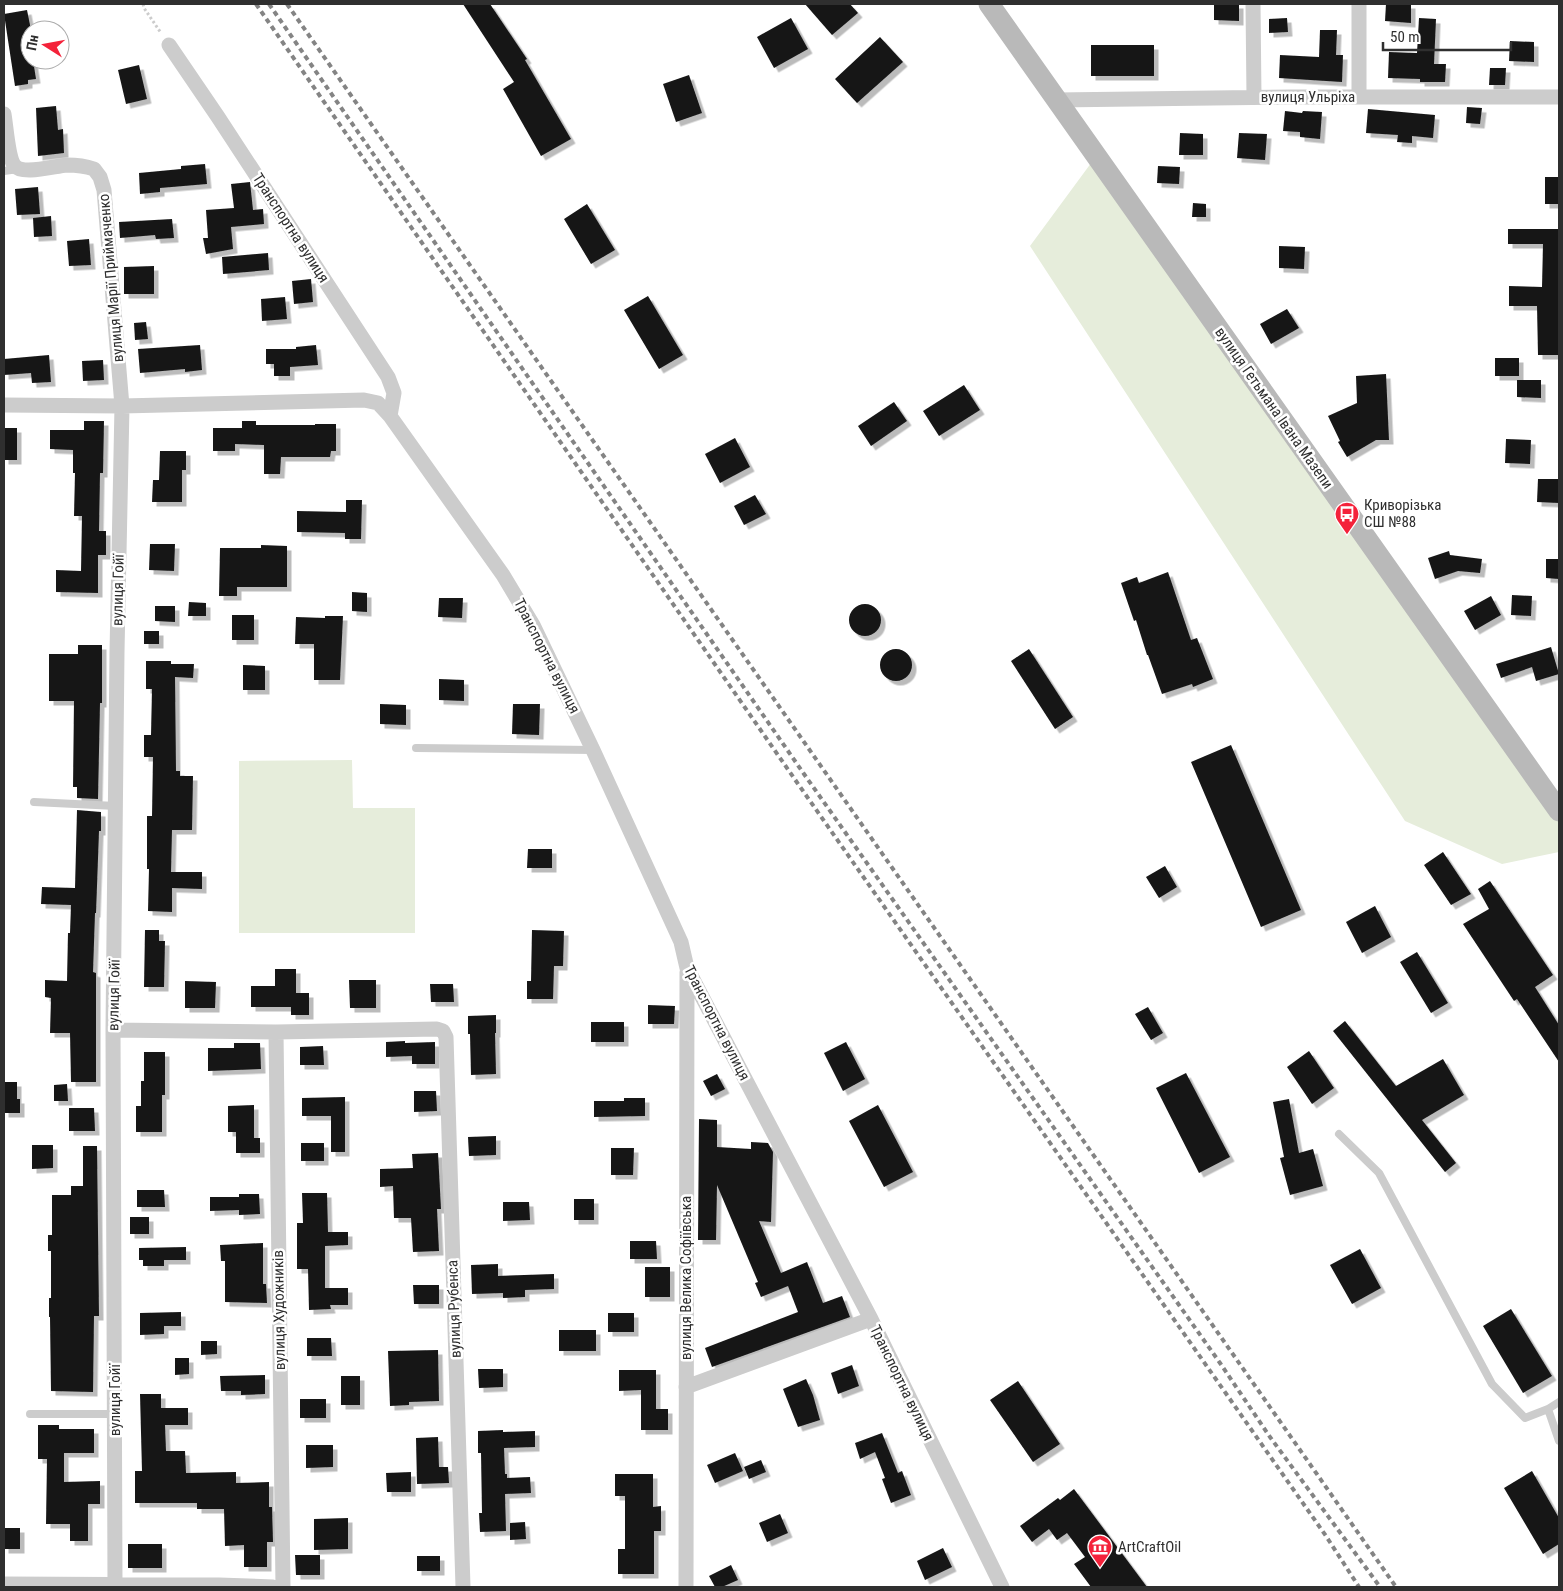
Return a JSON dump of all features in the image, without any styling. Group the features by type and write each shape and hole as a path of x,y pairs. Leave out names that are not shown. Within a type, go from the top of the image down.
{"main road":[{"name":"вулиця Гетьмана Івана Мазепи","path":"989,4 1559,811"}],"street":[{"path":"1252,4 1254,97"},
{"path":"1359,4 1359,97"},
{"name":"Транспортна вулиця","path":"169,45 388,377 394,393 390,416"},
{"name":"вулиця Ульріха","path":"1056,100 1254,97 1559,97"},
{"path":"4,114 11,157 14,165 20,169"},
{"name":"вулиця Марії Приймаченко","path":"20,169 28,170 78,165 94,168 100,176 104,190 122,406"},
{"name":"Транспортна вулиця","path":"122,406 364,400 378,403 390,416 503,575 533,625 594,750 681,942 687,968 871,1319 1002,1587"},
{"path":"4,405 122,406"},
{"name":"вулиця Гойї","path":"116,1585 113,1030 122,406"},
{"name":"вулиця Велика Софіївська","path":"686,1587 687,968"},
{"name":"вулиця Рубенса","path":"276,1032 437,1029 443,1031 446,1036 463,1587"},
{"path":"113,1030 276,1032"},
{"name":"вулиця Художників","path":"276,1032 282,1587"},
{"path":"686,1387 871,1319"},
{"path":"4,1584 44,1586 273,1587"}],"lane":[{"path":"4,171 20,169"},
{"path":"416,748 594,750"},
{"path":"34,802 116,806"},
{"path":"1339,1134 1379,1173 1492,1384 1525,1418 1548,1409 1559,1402"},
{"path":"1548,1409 1559,1441"},
{"path":"30,1414 115,1414"}],"path":[{"path":"143,4 169,45"}],"green space":[{"path":"1097,155 1559,807 1559,852 1502,864 1405,821 1030,246"},
{"path":"352,760 353,808 415,808 415,933 239,933 239,761"}],"building":[{"path":"463,4 490,4 527,59 525,60 571,139 541,156 503,89 514,82"},
{"path":"805,4 850,4 858,13 832,35"},
{"path":"1214,4 1239,4 1239,21 1214,20"},
{"path":"1386,4 1411,4 1411,23 1385,21"},
{"path":"27,10 29,20 20,20 20,70 35,70 36,79 28,80 28,84 15,86 4,14"},
{"path":"791,18 808,49 774,68 757,37"},
{"path":"1287,18 1288,32 1269,33 1269,19"},
{"path":"1419,18 1436,19 1434,64 1446,64 1445,82 1420,82 1420,79 1388,78 1389,52 1417,53"},
{"path":"1320,30 1337,30 1336,55 1343,55 1342,82 1279,78 1280,55 1319,57"},
{"path":"880,37 903,62 857,103 835,79"},
{"path":"1510,41 1534,42 1534,62 1509,61"},
{"path":"1091,45 1154,45 1154,76 1091,76"},
{"path":"139,65 147,99 126,104 118,70"},
{"path":"1490,68 1506,68 1505,85 1489,85"},
{"path":"689,75 702,113 676,122 663,84"},
{"path":"56,106 58,130 63,129 64,153 38,156 36,108"},
{"path":"1467,107 1482,108 1480,124 1466,123"},
{"path":"1368,109 1435,115 1433,138 1412,136 1412,143 1397,142 1398,135 1366,133"},
{"path":"1285,111 1302,113 1303,111 1322,112 1320,139 1300,137 1300,132 1283,131"},
{"path":"1180,133 1203,134 1203,155 1179,155"},
{"path":"1239,133 1267,134 1265,160 1237,158"},
{"path":"205,164 207,184 160,188 160,192 140,194 139,173 181,169 181,166"},
{"path":"1158,166 1180,167 1179,184 1157,183"},
{"path":"1545,177 1559,177 1559,204 1545,204"},
{"path":"250,182 253,210 263,209 264,224 231,227 233,249 206,254 203,238 208,238 206,210 234,208 231,184"},
{"path":"38,187 40,214 17,215 15,189"},
{"path":"1193,203 1206,204 1206,217 1192,217"},
{"path":"587,204 615,250 591,264 564,219"},
{"path":"51,216 52,236 34,237 33,218"},
{"path":"172,219 174,238 156,239 155,235 120,238 119,222"},
{"path":"1508,229 1559,229 1559,355 1538,355 1537,306 1509,306 1509,286 1542,287 1543,244 1508,244"},
{"path":"89,239 91,265 69,266 67,241"},
{"path":"1279,246 1305,247 1304,269 1279,268"},
{"path":"268,253 269,270 223,274 222,257"},
{"path":"154,266 154,294 124,294 124,267"},
{"path":"311,279 313,302 294,304 292,281"},
{"path":"648,296 683,355 659,369 624,310"},
{"path":"285,297 287,319 262,321 261,299"},
{"path":"1287,309 1299,328 1271,344 1260,324"},
{"path":"146,322 148,339 135,340 134,323"},
{"path":"200,345 202,370 185,372 185,369 140,373 138,349"},
{"path":"316,345 318,365 290,367 290,376 274,376 274,364 266,364 266,349 296,349 296,347"},
{"path":"49,355 51,382 32,383 31,373 4,375 4,359"},
{"path":"1495,358 1519,358 1519,376 1495,376"},
{"path":"103,360 104,380 83,381 82,361"},
{"path":"1386,374 1389,440 1376,440 1347,457 1338,442 1340,441 1328,416 1357,403 1356,376"},
{"path":"1517,380 1541,380 1541,398 1517,397"},
{"path":"964,385 980,410 939,436 923,411"},
{"path":"894,402 907,421 871,446 858,426"},
{"path":"84,421 104,421 103,473 100,473 99,531 106,531 106,555 98,555 98,593 56,592 56,570 81,571 82,516 74,516 75,473 73,473 73,450 50,449 50,430 84,430"},
{"path":"242,421 256,421 256,425 336,424 336,451 331,451 330,457 281,457 280,474 264,474 264,445 235,444 235,451 213,451 213,428 242,428"},
{"path":"4,428 17,428 17,460 4,460"},
{"path":"735,438 750,467 720,483 705,454"},
{"path":"1506,439 1531,440 1530,464 1505,463"},
{"path":"160,451 186,451 186,470 182,470 182,502 152,502 153,480 159,480"},
{"path":"1538,479 1559,479 1559,503 1537,502"},
{"path":"755,495 766,514 744,525 734,506"},
{"path":"346,500 362,500 361,539 345,539 345,533 297,532 297,511 346,512"},
{"path":"150,544 175,544 174,571 149,570"},
{"path":"261,545 287,546 287,587 237,587 237,596 219,596 220,548 261,548"},
{"path":"1449,551 1450,555 1482,559 1480,573 1458,571 1435,579 1428,558"},
{"path":"1546,559 1559,559 1559,579 1546,578"},
{"path":"1168,572 1191,640 1197,638 1213,679 1193,687 1192,684 1162,694 1121,583 1137,577 1139,583"},
{"path":"352,592 367,593 367,612 352,611"},
{"path":"1512,595 1532,596 1531,616 1511,615"},
{"path":"1491,596 1501,615 1475,630 1464,611"},
{"path":"439,598 463,598 462,618 438,617"},
{"path":"189,602 206,603 206,616 188,616"},
{"path":"865,604 871,605 876,609 880,614 880,626 876,631 871,635 865,636 859,635 854,631 850,626 849,620 850,614 854,609 859,605"},
{"path":"155,606 175,606 175,622 155,621"},
{"path":"232,615 254,615 254,640 232,640"},
{"path":"325,616 343,616 340,680 314,680 314,644 295,644 296,617 325,618"},
{"path":"144,631 159,631 159,644 144,644"},
{"path":"78,645 102,645 102,703 100,703 98,799 77,798 77,787 73,787 74,701 49,701 49,654 78,654"},
{"path":"1551,647 1559,674 1536,681 1532,667 1501,678 1496,664"},
{"path":"896,649 902,650 907,654 911,659 911,671 907,676 902,680 896,681 890,680 885,676 881,671 880,665 881,659 885,654 890,650"},
{"path":"1029,649 1073,717 1055,729 1011,661"},
{"path":"146,661 171,661 171,664 194,664 193,678 175,677 176,771 180,771 180,776 193,776 192,830 172,830 171,872 202,872 202,889 172,888 172,912 148,911 147,816 152,816 153,757 144,757 144,735 151,735 152,689 146,689"},
{"path":"243,665 265,666 265,690 243,690"},
{"path":"439,679 464,680 464,701 439,700"},
{"path":"380,704 406,705 406,725 380,724"},
{"path":"513,704 540,704 539,735 512,734"},
{"path":"1231,745 1301,910 1261,927 1191,762"},
{"path":"77,810 101,812 93,972 96,973 96,1082 71,1082 70,1033 50,1033 51,998 45,997 45,980 67,981 68,933 70,933 71,905 41,904 42,887 75,888"},
{"path":"528,849 552,849 552,868 527,868"},
{"path":"1443,852 1471,894 1451,905 1424,865"},
{"path":"1165,866 1177,887 1159,898 1146,877"},
{"path":"1490,881 1553,975 1535,987 1559,1025 1559,1062 1517,999 1514,1001 1463,924 1489,909 1478,889"},
{"path":"1375,906 1391,937 1362,953 1346,922"},
{"path":"145,930 159,930 159,941 165,941 164,987 144,987"},
{"path":"532,930 564,931 563,966 554,966 553,999 527,999 527,981 531,981"},
{"path":"1417,952 1448,1003 1431,1013 1400,962"},
{"path":"275,969 296,969 296,993 309,993 309,1015 291,1015 291,1007 251,1007 251,986 275,986"},
{"path":"349,980 376,980 376,1008 350,1008"},
{"path":"185,981 216,982 215,1008 185,1008"},
{"path":"430,984 453,984 454,1002 431,1002"},
{"path":"648,1005 675,1006 674,1024 648,1024"},
{"path":"1148,1007 1163,1033 1151,1040 1135,1014"},
{"path":"496,1015 496,1074 471,1075 468,1016"},
{"path":"1345,1021 1396,1086 1443,1059 1464,1095 1422,1120 1456,1163 1445,1172 1333,1031"},
{"path":"591,1022 624,1022 624,1042 591,1042"},
{"path":"405,1041 405,1043 435,1042 435,1064 412,1064 412,1056 386,1057 386,1042"},
{"path":"846,1042 865,1079 843,1091 824,1053"},
{"path":"234,1043 260,1043 261,1069 208,1071 208,1048 234,1048"},
{"path":"323,1046 324,1065 300,1065 300,1047"},
{"path":"1309,1051 1334,1088 1312,1104 1287,1067"},
{"path":"144,1052 165,1052 165,1095 162,1095 162,1132 136,1132 136,1106 141,1106 141,1081 144,1081"},
{"path":"1186,1073 1230,1157 1199,1173 1156,1088"},
{"path":"717,1074 725,1089 711,1096 703,1081"},
{"path":"4,1082 17,1082 17,1099 20,1099 20,1113 4,1113"},
{"path":"67,1084 68,1101 54,1101 54,1085"},
{"path":"414,1091 436,1091 437,1111 414,1112"},
{"path":"345,1097 345,1152 331,1152 331,1116 302,1116 302,1098"},
{"path":"624,1098 645,1098 645,1116 594,1117 594,1101 624,1101"},
{"path":"1289,1099 1299,1153 1313,1149 1323,1186 1290,1195 1280,1158 1284,1157 1273,1102"},
{"path":"254,1105 254,1138 260,1138 260,1153 236,1153 236,1132 228,1132 228,1106"},
{"path":"878,1105 913,1172 884,1187 849,1121"},
{"path":"69,1108 94,1108 95,1131 69,1131"},
{"path":"699,1119 717,1120 717,1147 751,1149 751,1142 768,1143 773,1152 771,1222 759,1221 781,1273 807,1262 823,1303 842,1296 850,1317 712,1367 705,1348 798,1312 788,1286 761,1297 755,1283 758,1282 717,1185 716,1240 698,1240"},
{"path":"496,1136 496,1155 469,1156 468,1137"},
{"path":"301,1143 324,1143 324,1161 301,1161"},
{"path":"32,1145 53,1145 53,1168 32,1169"},
{"path":"83,1146 97,1146 99,1316 94,1316 93,1392 51,1391 49,1298 51,1298 51,1251 48,1251 48,1235 52,1235 52,1195 71,1195 71,1186 83,1186"},
{"path":"611,1148 634,1148 633,1175 611,1175"},
{"path":"438,1153 441,1209 437,1209 439,1251 413,1252 411,1218 394,1218 393,1186 380,1187 380,1169 413,1168 412,1154"},
{"path":"137,1190 164,1190 165,1207 137,1207"},
{"path":"302,1193 327,1193 328,1232 348,1232 348,1245 325,1246 325,1288 348,1288 348,1305 330,1305 331,1309 309,1310 308,1269 297,1269 297,1223 303,1223"},
{"path":"239,1194 259,1194 260,1214 239,1215 239,1210 210,1211 210,1197 239,1197"},
{"path":"574,1199 594,1199 594,1220 574,1220"},
{"path":"503,1202 529,1202 530,1220 503,1221"},
{"path":"130,1217 149,1217 149,1234 130,1234"},
{"path":"630,1241 656,1241 657,1259 630,1259"},
{"path":"263,1243 263,1284 266,1284 267,1303 225,1302 225,1261 221,1261 220,1245"},
{"path":"186,1247 186,1260 164,1260 164,1266 143,1266 143,1260 139,1260 139,1248"},
{"path":"1360,1249 1381,1288 1352,1304 1330,1265"},
{"path":"498,1264 498,1276 554,1274 554,1289 525,1290 525,1297 503,1298 503,1293 472,1294 471,1265"},
{"path":"645,1267 670,1267 670,1297 645,1297"},
{"path":"413,1285 439,1285 439,1304 414,1304"},
{"path":"1511,1309 1552,1376 1523,1393 1483,1326"},
{"path":"181,1312 181,1326 164,1326 164,1334 140,1335 140,1313"},
{"path":"608,1313 634,1313 634,1332 608,1332"},
{"path":"559,1330 596,1330 596,1351 559,1351"},
{"path":"307,1338 331,1338 332,1356 307,1356"},
{"path":"201,1341 217,1341 217,1354 201,1355"},
{"path":"438,1350 439,1401 409,1402 409,1405 390,1406 388,1351"},
{"path":"175,1358 189,1358 189,1374 175,1375"},
{"path":"852,1365 859,1386 838,1394 831,1373"},
{"path":"478,1369 503,1369 503,1387 479,1388"},
{"path":"619,1370 656,1370 656,1409 668,1409 668,1430 641,1430 641,1390 619,1391"},
{"path":"265,1375 265,1394 241,1395 241,1391 221,1391 220,1376"},
{"path":"341,1376 360,1376 360,1405 341,1405"},
{"path":"806,1379 820,1420 798,1427 783,1389"},
{"path":"1018,1381 1060,1444 1033,1462 990,1400"},
{"path":"140,1394 161,1394 161,1408 188,1408 188,1425 165,1425 166,1451 185,1451 186,1473 236,1472 236,1483 269,1482 269,1507 272,1507 273,1542 267,1542 267,1567 244,1567 244,1545 225,1546 224,1509 197,1509 197,1503 135,1503 135,1471 142,1471"},
{"path":"300,1399 326,1399 326,1418 300,1418"},
{"path":"38,1425 59,1425 59,1429 94,1429 94,1453 64,1453 64,1482 100,1481 100,1504 88,1504 88,1541 70,1541 70,1524 46,1524 47,1459 38,1459"},
{"path":"503,1430 503,1432 535,1431 535,1447 504,1448 505,1474 507,1474 507,1478 530,1477 531,1493 505,1494 506,1531 480,1532 479,1513 482,1513 481,1453 478,1453 478,1431"},
{"path":"882,1433 898,1473 902,1471 911,1495 891,1503 882,1479 885,1478 875,1452 860,1459 855,1443"},
{"path":"438,1437 439,1467 448,1467 449,1483 417,1484 416,1438"},
{"path":"306,1445 333,1445 333,1467 306,1468"},
{"path":"735,1453 743,1471 715,1483 707,1465"},
{"path":"761,1460 766,1472 749,1479 744,1467"},
{"path":"1532,1471 1559,1518 1559,1544 1543,1554 1504,1488"},
{"path":"411,1472 411,1492 387,1492 386,1473"},
{"path":"615,1474 653,1474 653,1507 661,1506 661,1531 654,1531 654,1574 618,1574 618,1549 625,1549 625,1496 615,1496"},
{"path":"1074,1489 1147,1587 1091,1587 1074,1564 1085,1557 1067,1533 1057,1540 1049,1529 1032,1542 1020,1526 1058,1498 1060,1500"},
{"path":"780,1514 788,1533 767,1542 759,1523"},
{"path":"348,1518 348,1549 314,1550 314,1519"},
{"path":"525,1522 526,1539 510,1540 510,1523"},
{"path":"4,1528 20,1528 20,1549 4,1549"},
{"path":"128,1544 162,1544 162,1568 128,1568"},
{"path":"943,1548 952,1567 925,1580 917,1561"},
{"path":"295,1555 320,1555 320,1575 296,1575"},
{"path":"417,1556 440,1556 440,1571 417,1571"},
{"path":"731,1565 738,1580 722,1587 715,1587 709,1576"}],"railway":[{"path":"256,4 796,781 1326,1536 1359,1587"},
{"path":"269,4 804,774 1220,1363 1270,1437 1380,1587"},
{"path":"287,4 1396,1587"}],"place":[{"name":"Криворізька СШ №88","path":"1347,535"},
{"name":"ArtCraftOil","path":"1100,1568"}]}
